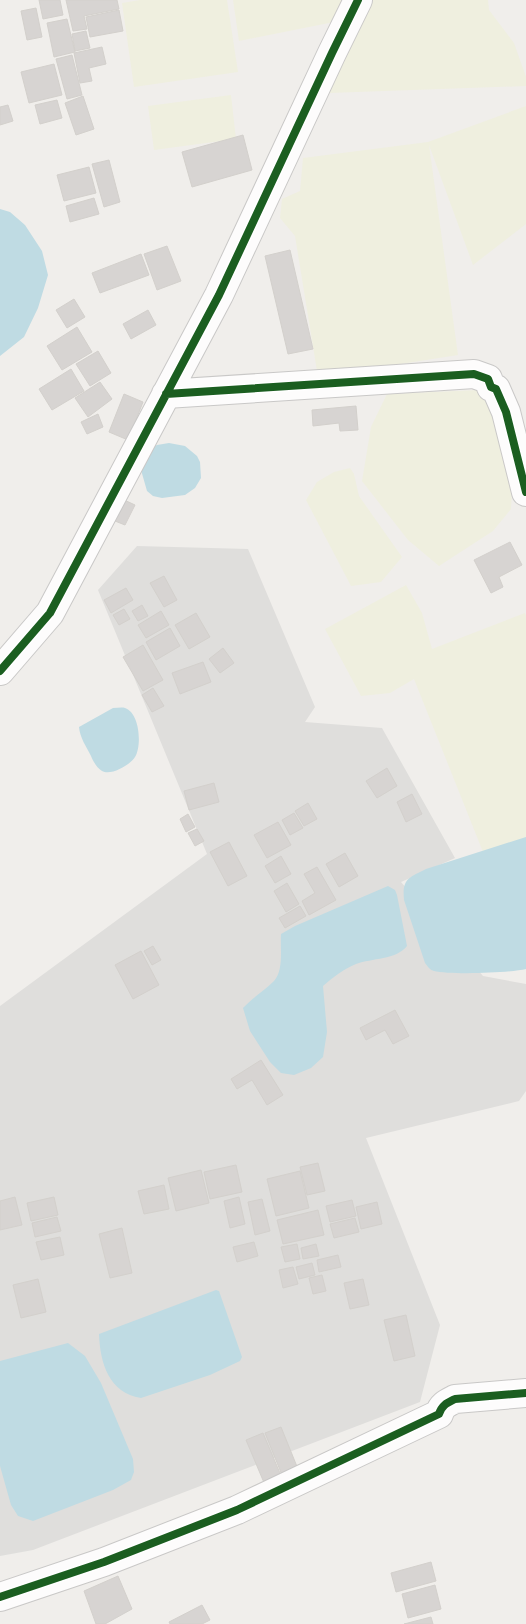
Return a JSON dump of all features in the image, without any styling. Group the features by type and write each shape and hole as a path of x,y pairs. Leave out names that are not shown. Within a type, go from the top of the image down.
{"street":[{"path":"0,671 50,613 219,295 358,0"},
{"path":"166,394 474,374 488,379 491,387 496,389 506,412 526,492"},
{"path":"0,1597 104,1562 237,1510 439,1414 441,1408 455,1399 526,1393"}],"shaded area":[{"path":"137,546 248,549 315,707 305,722 382,728 455,858 401,882 483,976 526,984 526,1091 519,1101 366,1138 440,1325 420,1402 33,1550 0,1556 0,1006 207,854 98,590"}],"green space":[{"path":"140,0 227,0 238,72 134,87 122,3"},
{"path":"233,0 345,0 334,22 239,41"},
{"path":"371,0 488,0 489,10 514,43 526,77 526,86 329,93"},
{"path":"231,95 236,139 154,150 148,106"},
{"path":"526,106 526,224 473,265 429,145 458,355 318,377 295,236 280,218 282,199 300,191 303,158 428,142"},
{"path":"491,387 513,475 511,509 493,531 439,566 408,540 362,481 371,427 387,394 479,390"},
{"path":"350,468 354,474 359,496 402,557 381,582 351,586 306,500 317,482 334,472"},
{"path":"406,585 422,613 432,649 525,613 526,616 526,841 485,857 414,679 390,693 361,696 325,629"}],"water":[{"path":"0,209 10,212 25,225 42,251 48,275 38,308 24,337 0,356"},
{"path":"169,443 185,446 197,456 200,462 201,478 195,488 185,495 162,498 153,496 147,491 141,470 149,449 157,445"},
{"path":"113,708 125,708 130,711 137,723 139,738 135,757 120,769 106,772 100,770 94,762 82,738 79,727"},
{"path":"526,837 526,969 507,972 466,973 442,972 430,969 425,963 404,900 405,883 411,877 426,869"},
{"path":"388,886 395,890 397,895 407,946 397,954 352,966 323,986 327,1032 323,1057 311,1068 294,1075 281,1073 270,1062 250,1031 243,1008 270,985 277,976 281,959 281,934 295,926"},
{"path":"216,1290 219,1291 242,1357 240,1361 210,1375 141,1398 121,1390 114,1383 104,1366 99,1334"},
{"path":"68,1343 85,1356 101,1383 133,1459 134,1472 131,1480 113,1490 33,1521 18,1516 11,1505 0,1466 0,1361"}],"building":[{"path":"39,0 60,0 63,15 43,19"},
{"path":"66,0 117,0 119,9 84,16 87,29 73,31"},
{"path":"36,8 42,37 27,40 21,11"},
{"path":"119,10 123,31 90,37 86,17"},
{"path":"67,19 75,52 54,57 47,23"},
{"path":"86,31 90,48 75,51 72,34"},
{"path":"102,47 106,64 89,68 92,81 80,83 74,53"},
{"path":"72,55 82,95 67,99 56,59"},
{"path":"54,64 62,95 29,103 21,72"},
{"path":"83,96 94,129 76,135 65,103"},
{"path":"57,100 62,118 40,124 35,105"},
{"path":"8,105 13,121 0,125 0,107"},
{"path":"243,135 252,170 192,187 182,152"},
{"path":"109,160 120,202 104,207 92,164"},
{"path":"89,167 96,193 64,201 57,175"},
{"path":"94,198 99,214 70,222 66,206"},
{"path":"167,246 181,281 157,290 144,254"},
{"path":"290,250 313,349 288,354 265,256"},
{"path":"141,254 149,275 100,293 92,273"},
{"path":"74,299 85,317 67,328 56,310"},
{"path":"148,310 156,325 131,339 123,324"},
{"path":"77,327 92,352 62,370 47,346"},
{"path":"98,351 111,373 90,386 76,364"},
{"path":"71,369 84,391 52,410 39,389"},
{"path":"100,382 112,399 88,417 75,398"},
{"path":"124,394 143,402 128,440 109,432"},
{"path":"356,406 358,430 340,431 339,423 313,426 312,410"},
{"path":"98,414 103,427 87,434 81,422"},
{"path":"120,498 135,505 125,525 110,519"},
{"path":"510,542 522,565 499,577 503,587 491,593 474,560"},
{"path":"164,576 177,600 164,607 150,583"},
{"path":"126,588 133,600 111,613 104,600"},
{"path":"142,605 148,616 138,621 132,611"},
{"path":"124,609 130,619 119,625 113,615"},
{"path":"161,611 169,625 146,638 138,625"},
{"path":"196,613 210,637 189,649 175,625"},
{"path":"170,628 180,646 156,660 146,642"},
{"path":"143,645 163,680 143,691 123,657"},
{"path":"223,648 234,663 220,673 209,659"},
{"path":"203,662 211,682 180,694 172,673"},
{"path":"153,688 164,706 152,712 142,695"},
{"path":"387,768 397,786 377,798 366,781"},
{"path":"214,783 219,802 189,810 184,791"},
{"path":"412,794 422,814 406,822 397,802"},
{"path":"308,803 317,819 304,826 295,811"},
{"path":"294,813 303,828 290,835 282,820"},
{"path":"188,814 195,827 186,832 180,819"},
{"path":"278,822 291,845 267,858 254,835"},
{"path":"197,829 204,841 195,846 188,833"},
{"path":"229,842 247,876 228,886 210,852"},
{"path":"345,853 358,876 339,887 326,864"},
{"path":"281,856 291,874 275,883 265,866"},
{"path":"317,867 336,900 309,915 302,901 315,893 304,874"},
{"path":"287,883 299,904 286,912 274,891"},
{"path":"300,906 306,916 285,928 279,918"},
{"path":"153,946 161,960 152,965 144,951"},
{"path":"141,951 159,985 133,999 115,965"},
{"path":"395,1010 409,1036 393,1044 385,1030 366,1040 360,1028"},
{"path":"261,1060 283,1095 267,1105 252,1080 237,1089 231,1079"},
{"path":"318,1163 325,1191 307,1195 300,1167"},
{"path":"236,1165 242,1192 210,1199 204,1172"},
{"path":"201,1170 209,1203 176,1211 168,1178"},
{"path":"300,1171 309,1208 276,1216 267,1179"},
{"path":"164,1185 169,1209 144,1214 138,1191"},
{"path":"15,1197 22,1225 0,1230 0,1201"},
{"path":"54,1197 58,1215 31,1221 27,1203"},
{"path":"239,1197 245,1224 230,1228 224,1201"},
{"path":"262,1199 270,1231 255,1235 248,1202"},
{"path":"352,1200 356,1216 330,1222 326,1206"},
{"path":"377,1202 382,1224 361,1229 356,1207"},
{"path":"318,1210 324,1235 283,1244 277,1220"},
{"path":"57,1217 61,1231 35,1237 32,1223"},
{"path":"355,1218 359,1232 334,1238 330,1224"},
{"path":"122,1228 132,1273 110,1278 99,1234"},
{"path":"60,1237 64,1255 41,1260 36,1242"},
{"path":"254,1242 258,1256 237,1262 233,1247"},
{"path":"297,1244 300,1259 285,1262 281,1247"},
{"path":"316,1244 319,1256 303,1259 301,1248"},
{"path":"338,1255 341,1267 319,1272 317,1260"},
{"path":"312,1263 315,1275 299,1279 296,1267"},
{"path":"293,1267 298,1284 283,1288 279,1270"},
{"path":"322,1275 326,1291 313,1294 309,1278"},
{"path":"38,1279 46,1312 21,1318 13,1285"},
{"path":"363,1279 369,1305 350,1309 344,1283"},
{"path":"406,1315 415,1356 394,1361 384,1320"},
{"path":"281,1427 300,1474 284,1480 265,1433"},
{"path":"263,1433 282,1478 265,1485 246,1440"},
{"path":"431,1562 436,1581 396,1592 391,1573"},
{"path":"118,1576 132,1609 105,1624 96,1624 84,1591"},
{"path":"435,1585 441,1609 408,1618 402,1594"},
{"path":"202,1605 210,1620 202,1624 170,1624 169,1622"},
{"path":"431,1617 433,1624 404,1624"}],"cycle path":[{"path":"0,671 50,613 219,295 358,0"},
{"path":"166,394 474,374 488,379 491,387 496,389 506,412 526,492"},
{"path":"0,1597 104,1562 237,1510 439,1414 443,1406 455,1399 526,1393"}]}
